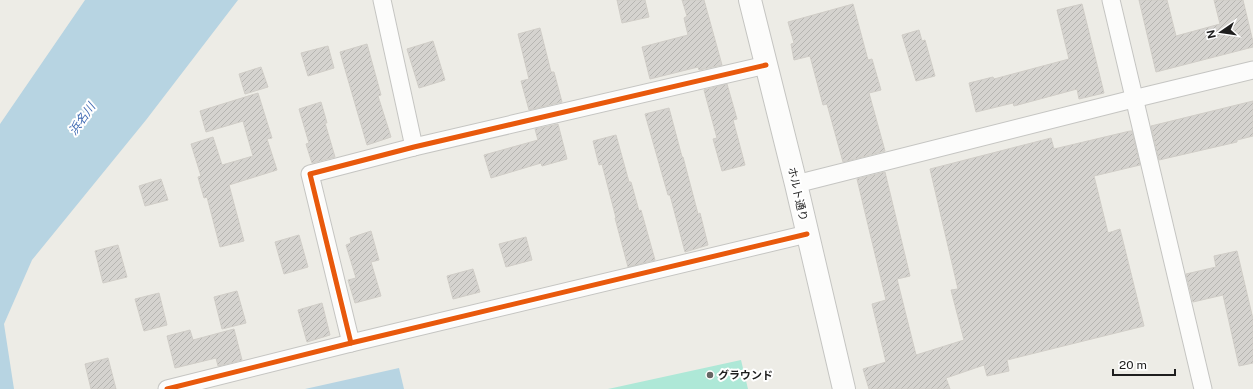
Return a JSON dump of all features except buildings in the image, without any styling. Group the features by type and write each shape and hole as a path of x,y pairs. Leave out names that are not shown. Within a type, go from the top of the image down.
{"street":[{"path":"382,0 414,147"},
{"name":"ホルト通り","path":"750,0 796,184 844,389"},
{"path":"1111,0 1133,99 1203,389"},
{"path":"351,343 310,174 414,147 766,64"},
{"path":"796,184 1253,70"},
{"path":"167,389 351,343 807,234"}],"green space":[{"name":"グラウンド","path":"741,360 748,389 608,389"}],"water":[{"name":"浜名川","path":"85,0 238,0 146,120 32,260 4,324 14,389 0,389 0,124"},
{"path":"399,368 404,389 305,389"}],"cycle path":[{"path":"351,343 310,174 414,147 766,65"},
{"path":"167,389 351,343 807,234"}],"place":[{"name":"グラウンド","path":"710,375"}]}
